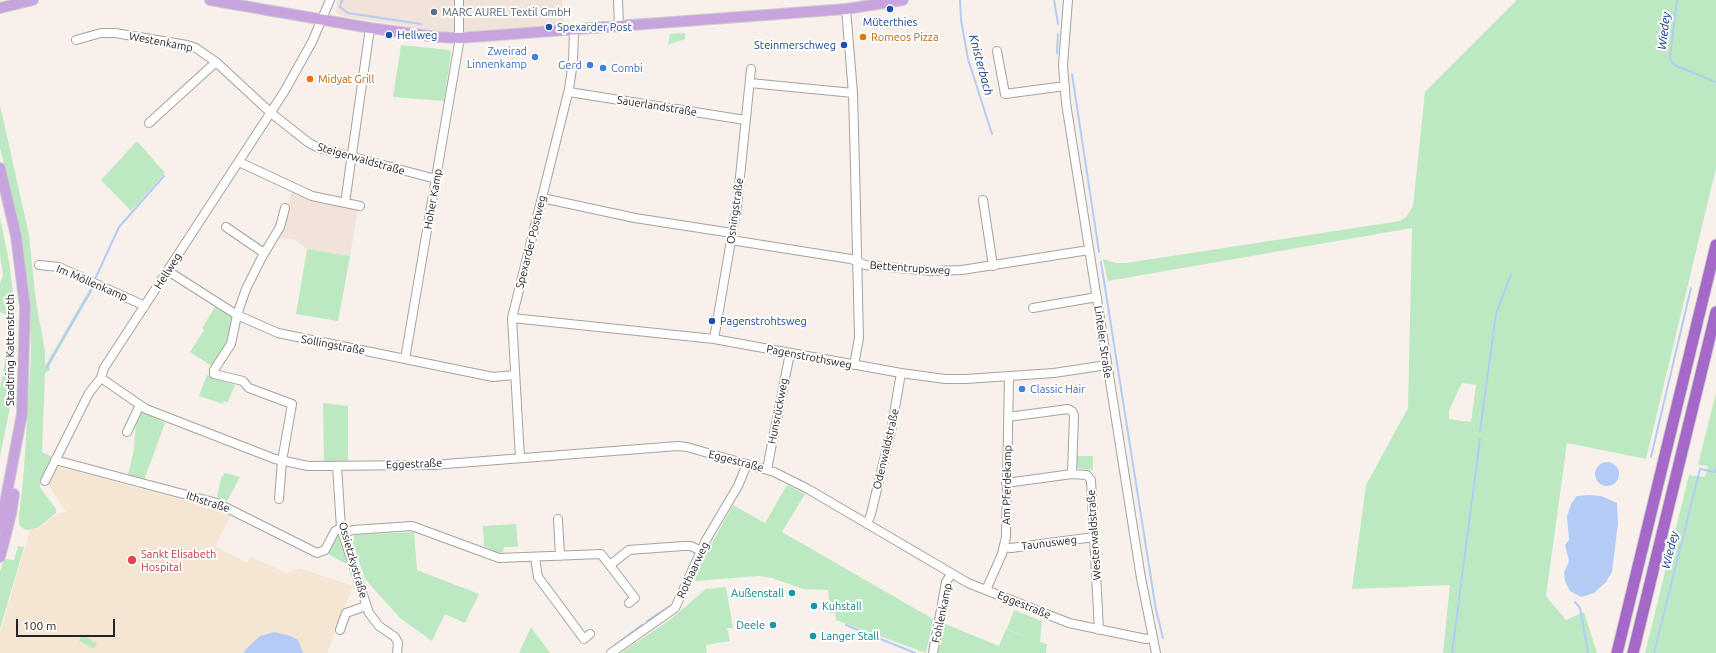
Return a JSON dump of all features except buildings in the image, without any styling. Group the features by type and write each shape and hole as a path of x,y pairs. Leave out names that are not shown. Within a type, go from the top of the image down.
{"highway":[{"path":"1617,653 1716,244"},
{"path":"1633,653 1716,312"}],"main road":[{"path":"0,2 10,0"},
{"path":"0,8 33,0"},
{"path":"210,0 370,28 438,37 459,38 846,9 903,0"},
{"name":"Stadtring Kattenstroth","path":"0,168 16,236 25,307 22,414 2,533 0,557"}],"street":[{"name":"Hellweg","path":"45,481 88,393 101,378 104,368 271,113 312,42 330,0"},
{"name":"Hoher Kamp","path":"405,359 459,38 458,0"},
{"path":"618,0 619,26"},
{"name":"Linteler Straße","path":"1062,0 1065,29 1063,65 1064,86 1097,297 1106,365 1152,638 1156,653"},
{"name":"Linteler Straße","path":"1065,29 1068,0"},
{"path":"846,9 854,93 859,338 854,365"},
{"path":"345,203 370,28"},
{"name":"Spexarder Postweg","path":"520,458 514,375 512,318 569,92 573,62 574,30"},
{"name":"Westenkamp","path":"76,40 101,33 115,33 188,45 204,52 271,113"},
{"path":"997,51 1004,94 1064,86"},
{"path":"149,124 216,62"},
{"name":"Osningstraße","path":"714,339 732,236 751,69"},
{"path":"750,83 854,93"},
{"name":"Sauerlandstraße","path":"569,92 745,120"},
{"name":"Steigerwaldstraße","path":"271,113 309,143 319,148 436,179"},
{"path":"240,162 312,196 360,206"},
{"name":"Bettentrupsweg","path":"542,198 635,218 851,259 865,265 932,271 962,270 1089,250"},
{"path":"983,200 993,266"},
{"path":"279,500 282,461 292,404 250,388 243,381 214,374 214,370 231,344 237,315 246,289 264,253 280,227 285,208"},
{"path":"226,227 264,253"},
{"name":"Im Möllenkamp","path":"39,265 59,267 145,306"},
{"name":"Sollingstraße","path":"168,270 237,315 285,335 493,377 514,375"},
{"path":"1033,308 1097,297"},
{"name":"Pagenstrothsweg","path":"512,318 714,339 901,374 966,380 1054,373 1106,365"},
{"name":"Hunsrückweg","path":"767,469 790,353"},
{"name":"Odenwaldstraße","path":"867,524 871,514 891,431 901,374"},
{"name":"Am Pferdekamp","path":"986,590 1004,547 1006,537 1009,377"},
{"name":"Eggestraße","path":"101,378 140,405 172,419 282,461 308,466 433,465 678,446 767,469 808,489 951,574 986,590 1069,623 1146,639 1152,638"},
{"path":"127,432 140,405"},
{"path":"1008,417 1068,409 1072,411 1074,415 1072,474"},
{"name":"Ithstraße","path":"55,460 217,503 317,554 325,550 335,531 342,531"},
{"name":"Rothaarweg","path":"611,653 675,608 701,551 738,486 747,464"},
{"name":"Ossietzkystraße","path":"337,466 342,531 366,606 375,623 395,637 398,643 397,653"},
{"name":"Westerwaldstraße","path":"1006,483 1072,474 1087,475 1091,480 1099,630"},
{"path":"558,519 560,556"},
{"path":"342,531 412,526 499,558 535,558 601,554 635,598 628,603"},
{"name":"Taunusweg","path":"1004,547 1011,548 1094,537"},
{"path":"610,565 629,550 691,546 701,551"},
{"path":"535,558 538,577 584,639 590,634"},
{"name":"Fohlenkamp","path":"934,653 946,582 951,574"},
{"name":"Ossietzkystraße","path":"340,630 346,613 366,606"}],"shaded area":[{"path":"337,0 562,0 564,25 472,31 439,31 340,16 336,12"},
{"path":"292,189 311,198 311,201 358,209 350,256 307,249 296,240 280,238"},
{"name":"Sankt Elisabeth Hospital","path":"56,466 220,510 231,515 215,546 247,563 251,557 287,573 299,568 353,586 327,653 0,653 0,633 30,530 39,528 57,514 66,512 49,486 48,482"}],"green space":[{"path":"1517,0 1716,0 1716,168 1646,459 1567,443 1546,596 1566,620 1584,612 1597,653 1443,653 1450,585 1352,589 1366,485 1408,408 1412,228 1108,281 1103,259 1116,263 1126,263 1400,221 1406,217 1413,206 1425,92","holes":["1462,383 1476,385 1471,422 1449,419 1449,410"]},
{"path":"685,33 685,39 668,45 670,34"},
{"path":"401,45 449,50 451,53 444,101 393,97"},
{"path":"0,105 29,235 36,302 45,351 45,366 92,285 95,286 49,366 50,370 45,373 42,452 52,457 41,480 40,487 56,509 56,513 39,527 29,530 24,529 19,525 19,516 24,470 31,354 29,306 22,237 0,148"},
{"path":"137,141 165,173 131,211 101,180"},
{"path":"0,217 9,262 15,309 16,357 9,412 0,456 0,389 6,356 6,315 0,312 0,283 3,276 0,255"},
{"path":"307,249 350,256 338,321 296,314"},
{"path":"215,307 233,318 229,339 212,366 190,352 204,330 202,328"},
{"path":"207,375 235,385 228,402 224,401 223,404 199,396"},
{"path":"1716,393 1716,653 1645,653 1689,475 1705,477 1708,466 1698,465"},
{"path":"323,403 348,406 348,461 324,462"},
{"path":"143,412 165,423 144,480 128,475 134,449 136,421 140,413"},
{"path":"1076,456 1093,456 1093,470 1076,468"},
{"path":"225,473 240,477 227,501 217,497 221,478"},
{"path":"787,485 805,494 782,532 933,619 926,653 836,620 835,612 830,613 828,590 803,589 772,578 759,576 696,581 694,577 709,543 712,543 733,505 765,523"},
{"path":"516,524 518,547 504,547 503,552 498,553 484,546 483,526"},
{"path":"414,532 417,570 479,594 465,623 445,614 432,641 400,618 365,579 352,540 355,535"},
{"path":"336,536 339,536 348,565 328,554"},
{"path":"18,546 24,547 0,629 0,572 4,559 14,560"},
{"path":"726,587 733,628 727,628 730,641 706,645 707,653 621,653 671,619 706,589"},
{"path":"1014,610 1042,621 1040,642 1047,644 1046,653 937,653 943,623 999,646 1006,629 1038,642 1007,629"},
{"path":"531,627 550,653 519,653"},
{"path":"82,635 97,643 94,649 79,641"}],"water":[{"path":"1607,462 1615,466 1619,474 1615,482 1607,486 1599,482 1595,474 1599,466"},
{"path":"1577,496 1601,496 1617,503 1618,523 1612,572 1606,582 1594,593 1581,597 1570,591 1565,581 1564,573 1569,561 1565,545 1569,540 1567,517 1571,504"},
{"path":"274,632 291,636 298,640 303,653 244,653 245,650 260,636"}],"waterway":[{"name":"Knisterbach","path":"342,0 340,7 348,13 421,24"},
{"name":"Knisterbach","path":"960,0 961,20 968,59 992,134"},
{"path":"1054,0 1058,24"},
{"name":"Wiedey","path":"1677,0 1670,58 1674,65 1716,82"},
{"path":"627,20 662,18"},
{"path":"590,23 610,22"},
{"path":"1057,53 1058,34"},
{"path":"1072,74 1099,252"},
{"path":"96,277 119,227 164,176"},
{"path":"1101,262 1156,610 1163,638"},
{"path":"1480,431 1496,314 1511,274"},
{"path":"47,367 94,285"},
{"path":"1651,457 1691,288"},
{"path":"1452,653 1480,439"},
{"name":"Wiedey","path":"1654,653 1700,469 1715,472 1716,469"},
{"path":"1575,602 1580,608 1588,653"},
{"path":"647,621 670,606"},
{"path":"615,645 642,625"},
{"path":"846,625 915,653"},
{"name":"Knisterbach","path":"929,653 931,640"}],"place":[{"name":"Müterthies","path":"890,9"},
{"name":"MARC AUREL Textil GmbH","path":"434,12"},
{"name":"Spexarder Post","path":"549,27"},
{"name":"Hellweg","path":"389,35"},
{"name":"Romeos Pizza","path":"863,37"},
{"name":"Steinmerschweg","path":"844,45"},
{"name":"Zweirad Linnenkamp","path":"535,57"},
{"name":"Gerd","path":"590,65"},
{"name":"Combi","path":"603,68"},
{"name":"Midyat Grill","path":"310,79"},
{"name":"Pagenstrohtsweg","path":"712,321"},
{"name":"Classic Hair","path":"1022,389"},
{"name":"Sankt Elisabeth Hospital","path":"132,560"},
{"name":"Außenstall","path":"792,593"},
{"name":"Kuhstall","path":"814,606"},
{"name":"Deele","path":"773,625"},
{"name":"Langer Stall","path":"813,636"}]}
